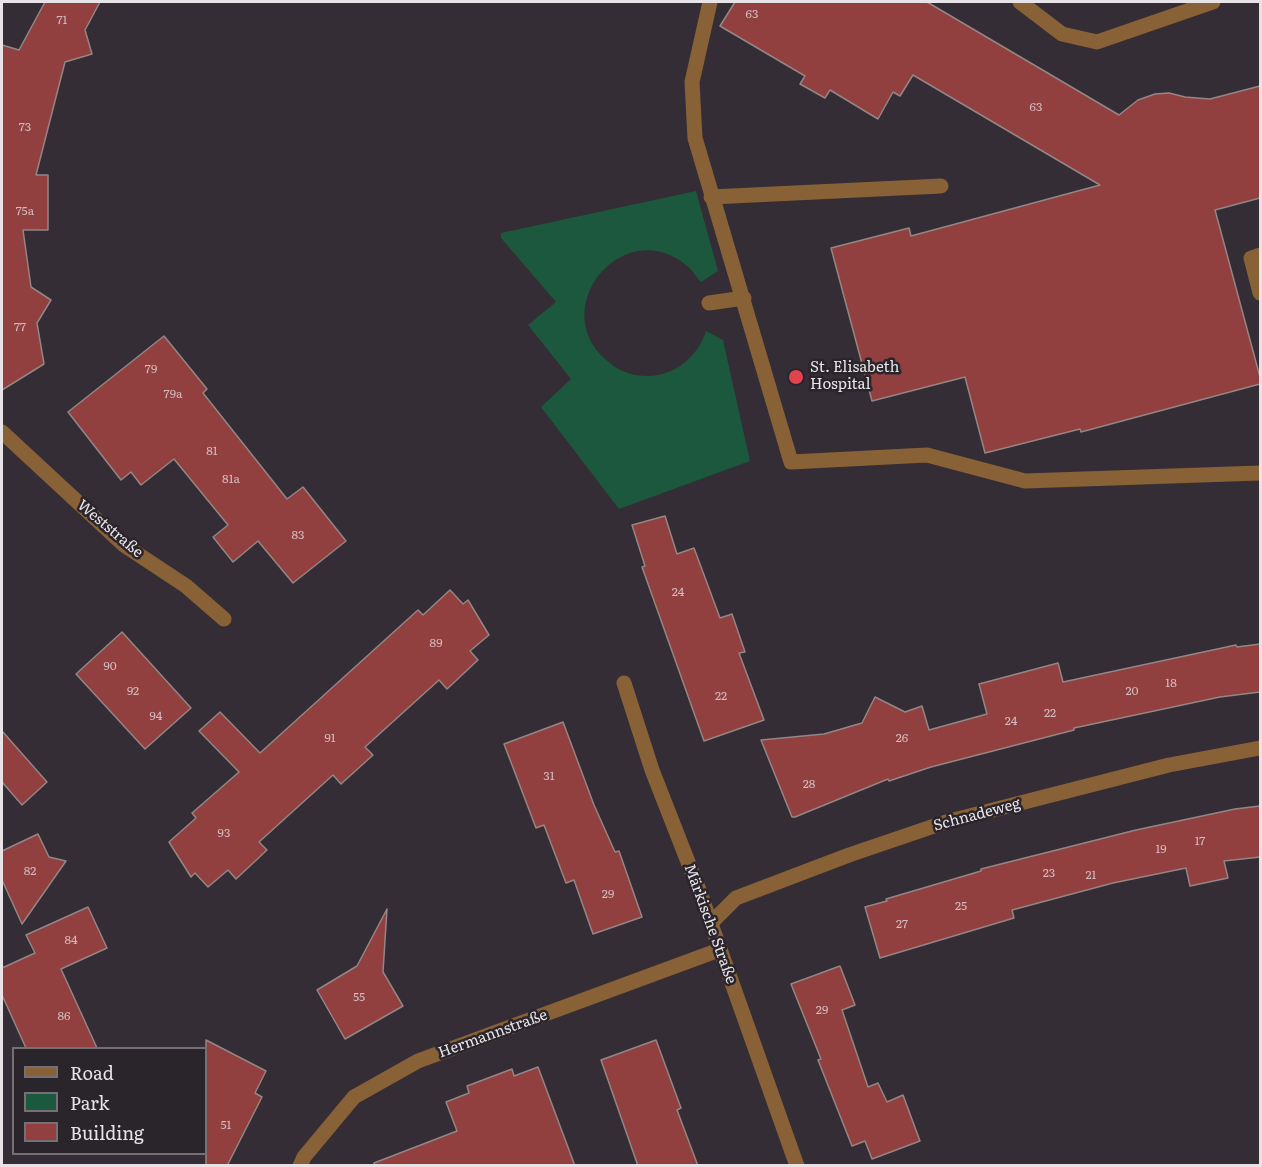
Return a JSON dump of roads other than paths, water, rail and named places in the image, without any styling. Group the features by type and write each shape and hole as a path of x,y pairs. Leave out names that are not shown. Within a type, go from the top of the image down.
{"street":[{"path":"710,2 692,82 695,138 791,462 927,455 1025,481 1260,473"},
{"path":"1020,2 1062,34 1097,42 1213,2"},
{"path":"711,197 941,186"},
{"path":"1260,255 1251,258 1260,293"},
{"path":"709,303 744,298"},
{"name":"Weststraße","path":"2,432 124,544 186,586 224,619"},
{"name":"Märkische Straße","path":"624,683 652,770 711,923 797,1166"},
{"name":"Schnadeweg","path":"711,923 735,898 946,822 1169,765 1260,748"},
{"name":"Hermannstraße","path":"300,1166 304,1157 354,1097 418,1062 719,950"}],"place":[{"name":"St. Elisabeth Hospital","path":"796,377"}]}
